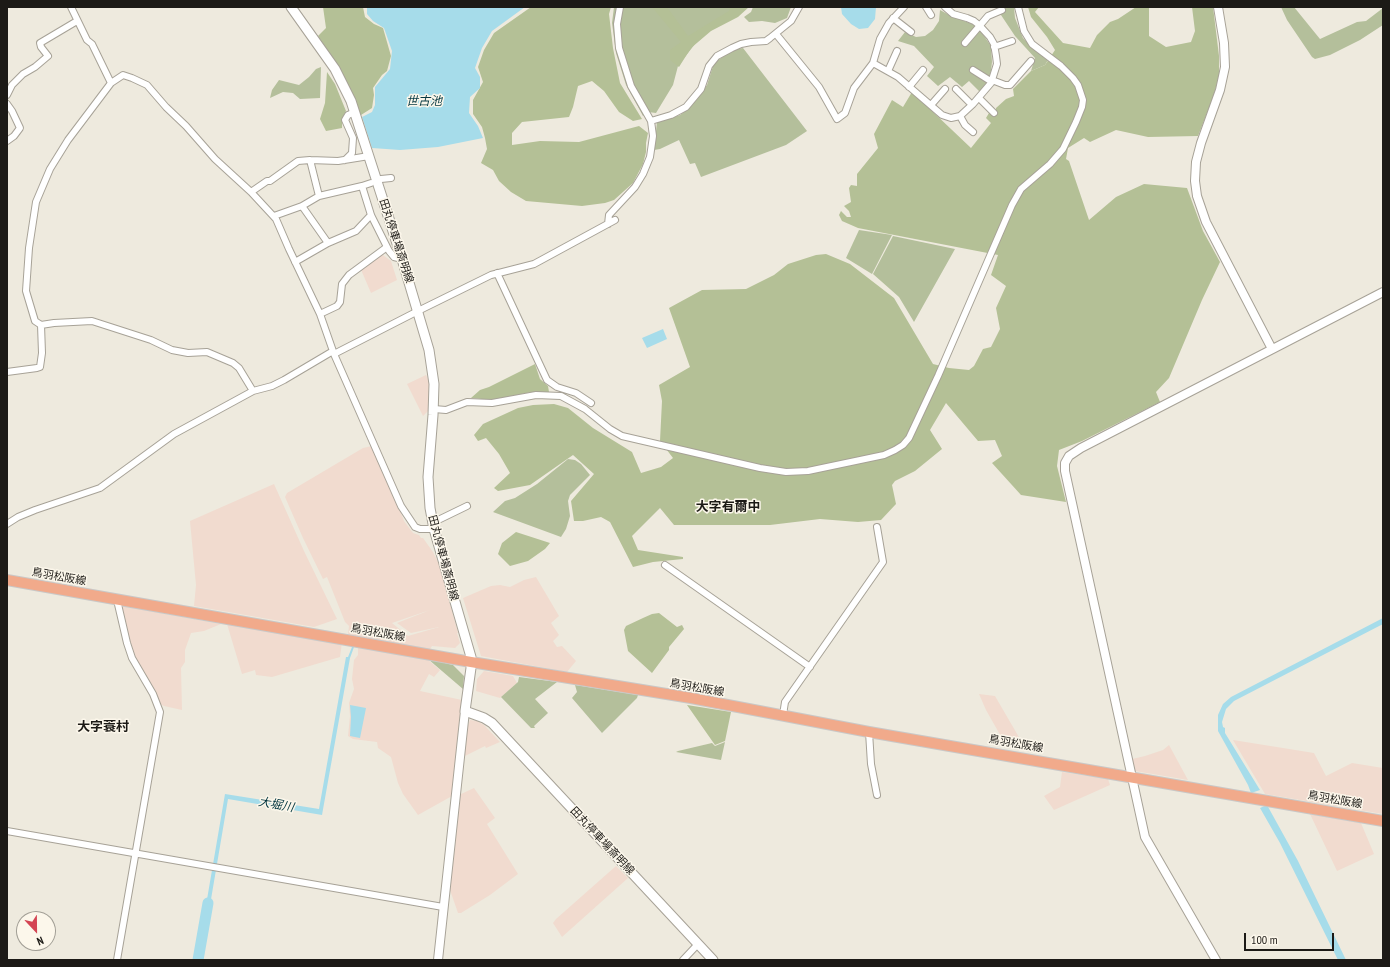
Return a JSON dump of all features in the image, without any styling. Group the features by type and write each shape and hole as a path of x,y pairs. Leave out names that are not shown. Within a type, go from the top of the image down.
{"main road":[{"name":"田丸停車場斎明線","path":"291,7 334,69 355,112 424,331 432,365 434,384 434,409 428,487 433,526 470,653 471,662 465,711 484,718 492,723 712,960"},
{"name":"鳥羽松阪線","path":"7,580 471,662 691,698 869,732 1132,776 1383,821"}],"street":[{"path":"71,7 87,40 92,44 111,83"},
{"path":"608,224 609,215 639,181 650,157 652,145 651,121 631,86 619,48 617,24 620,7"},
{"path":"651,121 671,115 686,107 701,89 712,61 723,53 741,44 766,41 791,21 799,7"},
{"path":"776,34 819,87 837,119 845,113 854,88 872,63 880,39 893,18 904,7"},
{"path":"926,7 931,15"},
{"path":"872,63 898,77 946,117 951,118 960,116 979,98 992,81 996,64 996,56 990,37 979,25 967,18 953,14 945,7"},
{"path":"434,409 446,410 467,402 492,402 536,395 561,396 585,409 610,429 622,436 760,468 786,472 808,471 884,455 903,445 909,438 938,376 1012,205 1021,189 1050,164 1063,149 1082,107 1083,100 1078,85 1061,66 1032,44 1024,31 1018,7"},
{"path":"1218,7 1224,44 1225,67 1218,96 1201,143 1196,162 1195,181 1197,196 1206,222 1272,349"},
{"path":"965,43 988,16 1002,10"},
{"path":"893,18 911,32"},
{"path":"7,94 12,85 23,74 35,67 48,56 41,47 40,43 77,21"},
{"path":"994,47 1012,41"},
{"path":"888,71 897,51"},
{"path":"973,70 992,81 1005,86 1010,85 1031,61"},
{"path":"909,87 923,70"},
{"path":"7,372 40,367 42,353 41,325 36,320 26,291 29,248 36,202 50,169 68,140 111,83 123,75 147,85 166,107 186,126 214,159 251,192 274,216 320,314 334,353 403,510 415,527 420,529 433,526 467,506"},
{"path":"931,105 945,89"},
{"path":"956,89 972,105"},
{"path":"979,98 994,113"},
{"path":"7,104 20,128 14,136 7,141"},
{"path":"345,160 352,153 353,138 346,120 348,115 355,112"},
{"path":"960,116 965,125 973,132"},
{"path":"251,192 270,181 298,161 345,160 369,156"},
{"path":"310,160 319,196"},
{"path":"381,179 391,178"},
{"path":"274,216 302,206 319,196 371,183"},
{"path":"362,186 371,215 387,247 398,259 402,259"},
{"path":"302,206 328,243"},
{"path":"295,262 328,243 356,231 371,215"},
{"path":"7,524 18,517 35,510 100,488 174,434 252,391 272,386 334,353 497,273 516,270 534,264 615,220"},
{"path":"320,314 337,306 340,302 342,284 349,275 387,247"},
{"path":"497,273 547,380 557,387 576,393 591,403"},
{"path":"1216,960 1145,837 1065,471 1066,458 1081,448 1383,292"},
{"path":"41,325 92,321 151,340 172,350 188,353 207,352 233,363 239,368 252,391"},
{"path":"783,715 785,702 883,562 877,527"},
{"path":"665,565 810,667"},
{"path":"117,600 132,658 153,694 160,712 117,960"},
{"path":"438,960 465,711"},
{"path":"869,732 871,764 877,795"},
{"path":"7,830 444,907"},
{"path":"683,960 698,944"}],"shaded area":[{"path":"380,253 391,261 397,280 371,293 359,265"},
{"path":"426,375 429,381 430,409 423,416 407,384"},
{"path":"372,446 393,492 404,521 413,533 423,538 439,564 460,643 455,648 432,646 428,649 348,635 349,626 345,622 327,577 323,579 303,538 285,497 287,493 363,448","holes":["430,610 397,623 411,633 439,627 408,636 392,623"]},
{"path":"274,484 337,619 314,627 194,606 196,585 190,521"},
{"path":"536,577 559,616 551,623 559,635 553,641 557,647 562,646 576,661 567,672 481,656 463,598 491,586 500,585 510,587 524,580"},
{"path":"122,606 221,624 204,631 191,633 185,650 185,662 181,668 182,710 160,704 130,646"},
{"path":"227,624 342,642 340,657 272,677 256,675 255,670 242,674"},
{"path":"358,647 427,659 440,670 434,677 429,674 420,691 462,700 452,796 418,815 403,794 398,783 391,757 378,748 377,742 353,739 348,736 350,716 349,703 354,689 352,679 354,660 358,655"},
{"path":"484,671 513,676 517,683 500,698 476,691 477,679"},
{"path":"979,694 995,696 1027,751 1007,747 986,710"},
{"path":"470,720 477,721 484,725 500,742 486,748 485,746 463,757 465,735 467,735 467,728"},
{"path":"1233,740 1314,753 1326,776 1352,763 1383,768 1383,814 1265,794"},
{"path":"1169,745 1188,780 1135,771 1132,759 1163,750"},
{"path":"1062,772 1108,779 1110,785 1054,810 1044,796 1060,787"},
{"path":"474,788 495,818 487,824 518,874 490,895 461,913 458,913 450,890 459,795"},
{"path":"1310,814 1361,823 1374,854 1337,871"},
{"path":"616,866 628,878 562,937 553,923 556,919"}],"green space":[{"path":"323,7 363,7 365,17 374,24 383,28 391,56 387,71 382,75 373,88 374,95 372,108 361,115 336,64 318,36 326,28"},
{"path":"531,7 611,7 609,14 613,48 620,83 642,119 633,121 619,112 604,91 592,81 578,86 569,117 522,122 512,133 512,145 540,141 579,142 639,126 648,133 643,164 633,183 614,200 605,203 582,206 526,201 511,192 499,181 493,170 481,163 487,149 482,127 473,114 473,100 483,82 478,67 484,50 494,33"},
{"path":"614,7 737,7 695,44 678,66 673,85 656,113 648,112 643,116 626,85 616,53 612,23"},
{"path":"652,7 667,7 688,36 729,11 730,7 749,7 738,17 711,31 691,48 679,67 670,60 670,50 681,42"},
{"path":"753,7 791,7 787,18 775,23 762,21 749,22 744,17 751,12"},
{"path":"1000,7 1014,7 1015,18 1023,38 1048,60 1045,65 1031,71 1035,58 1015,36 1001,15"},
{"path":"1028,7 1039,7 1035,12 1063,43 1090,48 1097,35 1110,22 1118,19 1136,7 1149,7 1149,36 1166,47 1191,42 1195,31 1192,7 1213,7 1219,56 1219,75 1214,95 1198,136 1148,137 1116,130 1090,142 1084,138 1068,148 1066,159 1069,161 1089,220 1116,197 1144,184 1187,188 1203,231 1220,262 1169,378 1156,392 1160,402 1082,441 1059,450 1057,466 1066,502 1021,495 992,463 1002,456 995,440 978,441 946,403 930,430 942,449 915,471 895,481 892,485 896,504 881,520 858,522 820,519 770,525 674,525 660,508 632,536 638,550 683,557 683,559 653,562 633,567 610,522 601,517 583,521 574,521 571,501 594,474 573,455 530,485 498,491 494,488 510,473 499,454 486,438 478,441 474,435 483,424 518,408 533,405 554,404 568,408 593,428 632,452 641,473 661,467 673,458 660,441 662,401 659,385 690,367 669,308 702,290 746,289 774,275 788,264 816,255 826,254 850,264 894,298 933,364 949,368 969,370 974,366 983,349 991,347 1000,329 996,308 1006,286 991,275 998,255 858,228 842,221 839,215 841,211 847,217 851,217 849,211 844,206 851,202 849,188 851,185 857,186 857,174 878,148 874,134 892,100 903,107 912,92 971,148 991,123 986,118 989,113 996,115 996,108 1006,99 1014,96 1013,89 1031,71 1045,65 1055,50 1031,17"},
{"path":"1281,7 1294,7 1320,39 1357,22 1366,21 1383,8 1383,25 1360,40 1330,55 1315,59 1312,57 1287,20"},
{"path":"940,10 974,25 991,46 991,71 987,83 980,92 969,81 962,87 950,77 938,86 927,76 934,67 914,46 898,41 905,32 916,37 925,36 933,30 939,21"},
{"path":"743,48 807,131 786,145 701,177 695,163 690,164 679,140 660,149 654,150 657,122 680,115 689,108 707,85 714,63 736,49"},
{"path":"321,67 320,98 300,99 293,93 283,92 270,98 272,90 279,80 299,85 316,69"},
{"path":"327,72 335,84 346,111 342,119 342,128 326,131 320,119 325,103"},
{"path":"859,230 892,235 872,274 846,258"},
{"path":"893,236 955,249 914,322 899,297 873,274"},
{"path":"535,364 540,379 548,386 549,392 532,392 492,400 471,398 480,390"},
{"path":"568,459 575,460 581,464 590,475 570,495 568,501 570,516 566,529 561,537 493,512 505,501 515,498 537,484"},
{"path":"516,532 550,543 545,549 528,561 510,566 498,554 502,543"},
{"path":"659,613 677,627 682,625 684,629 669,647 669,650 652,673 628,651 624,630 626,626 652,614"},
{"path":"428,659 453,665 464,676 463,689"},
{"path":"519,677 557,682 535,699 548,713 534,726 535,728 531,728 501,697 518,682"},
{"path":"575,685 638,695 637,698 602,733 572,698 577,692"},
{"path":"687,705 731,712 725,741 715,745"},
{"path":"725,742 721,760 676,752 712,743 715,746"}],"water":[{"name":"世古池","path":"367,7 525,7 492,31 482,48 475,68 480,77 480,88 470,97 469,113 478,126 483,138 438,147 400,150 372,148 362,117 372,112 375,105 375,87 390,69 392,51 384,28 373,21 367,14"},
{"path":"841,7 876,7 875,19 868,28 859,29 851,24 842,14"},
{"path":"663,329 667,339 647,348 642,338"},
{"path":"1383,618 1383,624 1234,701 1226,709 1222,722 1223,727 1225,728 1225,733 1260,790 1251,793 1218,731 1218,715 1223,704 1231,697"},
{"path":"351,645 354,645 354,647 350,658 322,815 228,799 208,917 204,917 225,794 319,809 346,657 348,657 352,647"},
{"path":"350,705 366,708 360,738 350,736"},
{"path":"1267,805 1298,861 1346,960 1338,960 1280,843 1260,808"},
{"path":"202,924 207,925 200,960 196,960"}],"waterway":[{"name":"大堀川","path":"198,960 208,903"}],"district":[{"name":"大字有爾中","path":"728,507"},
{"name":"大字蓑村","path":"103,727"}]}
